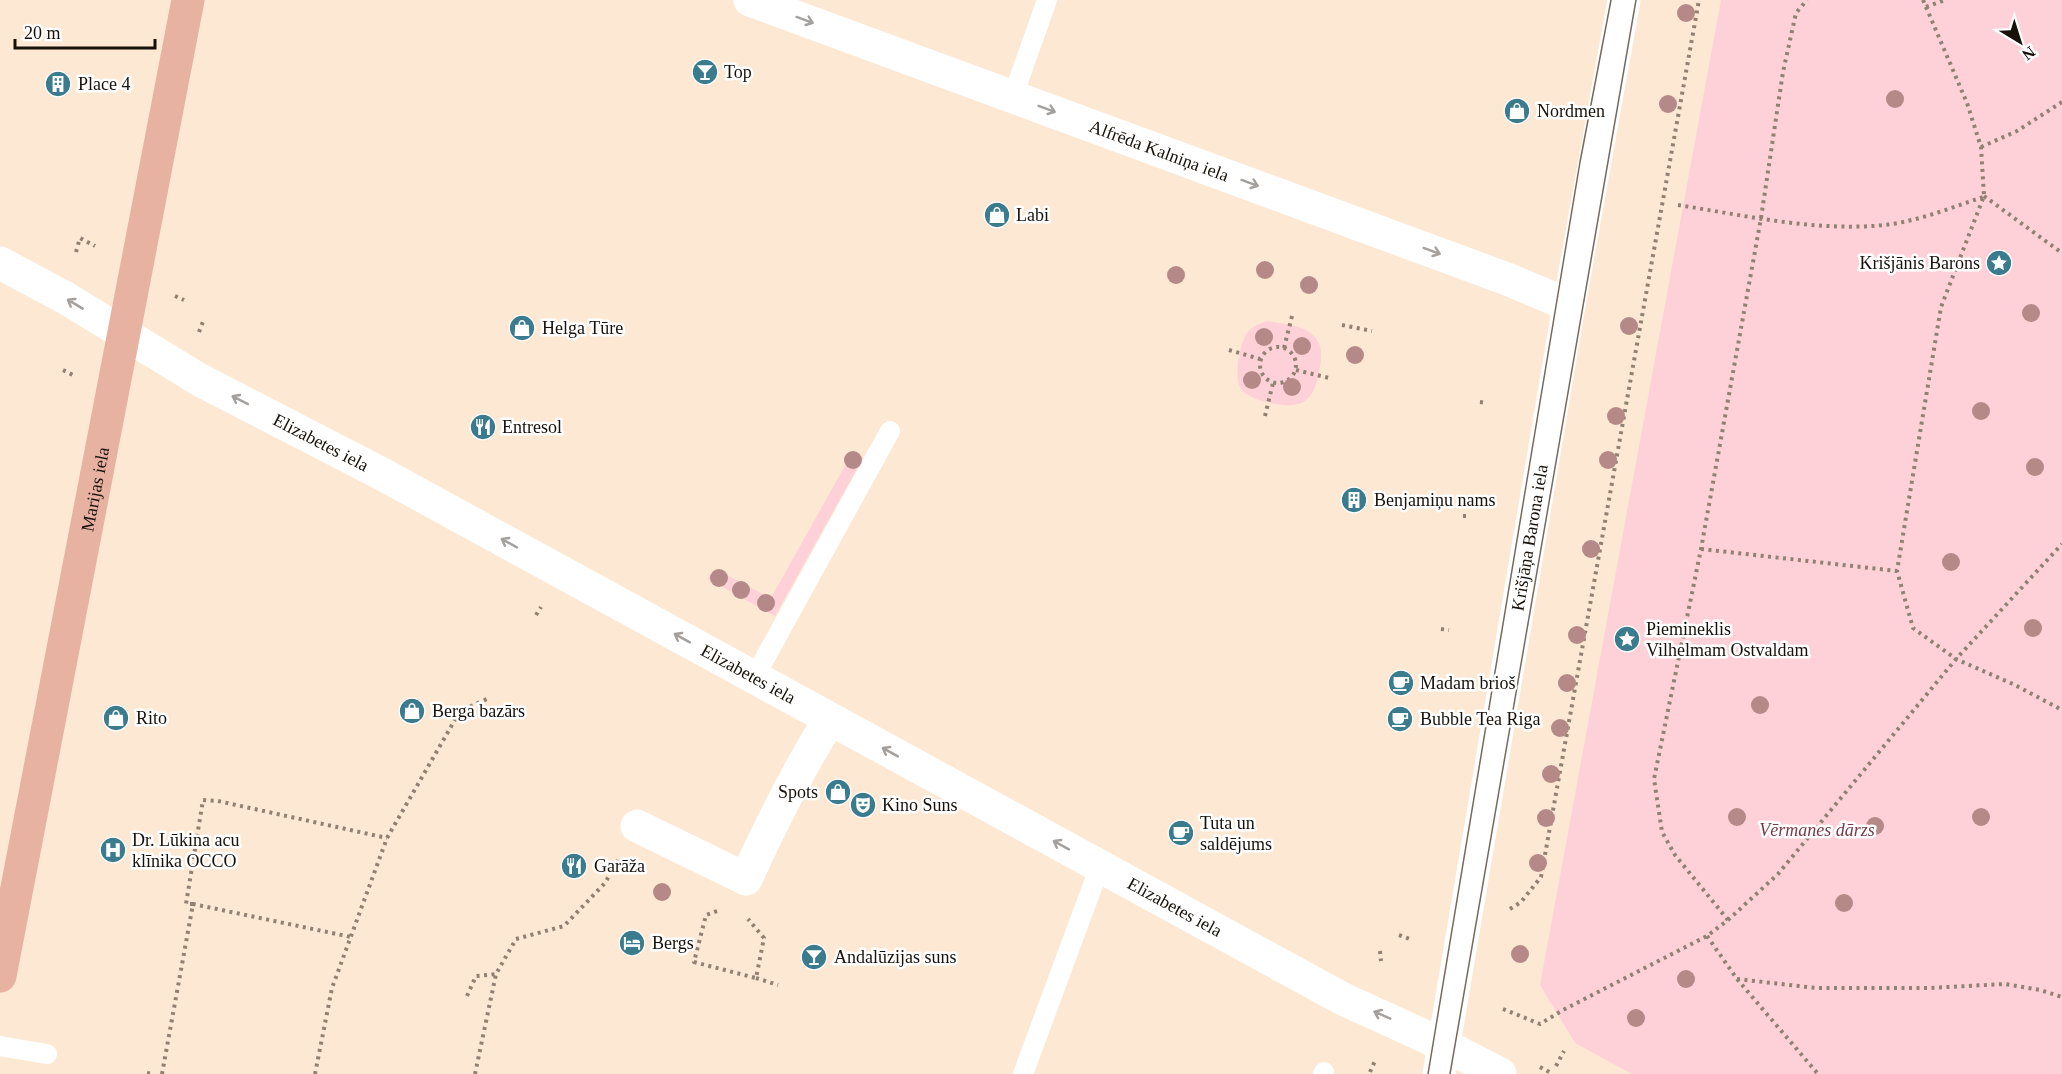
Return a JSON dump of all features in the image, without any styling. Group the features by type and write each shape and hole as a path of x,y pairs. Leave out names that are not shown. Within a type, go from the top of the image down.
{"main road":[{"name":"Marijas iela","path":"0,976 188,0"}],"street":[{"name":"Alfrēda Kalniņa iela","path":"750,0 1507,279 1569,305"},
{"name":"Krišjāņa Barona iela","path":"1441,1059 1569,305 1624,0"},
{"name":"Elizabetes iela","path":"0,263 64,297 200,380 382,474 1100,866 1343,999 1441,1059 1500,1074"},
{"path":"637,826 740,892 769,827 808,754 830,719"}],"lane":[{"path":"1013,96 1047,0"},
{"path":"754,678 890,431"},
{"path":"1023,1074 1100,866"},
{"path":"0,1046 47,1054"}],"path":[{"path":"1462,942 1521,902 1541,877 1699,0"},
{"path":"1728,920 1682,865 1662,832 1654,779 1701,549 1761,218 1783,72 1796,13 1807,0"},
{"path":"1923,0 1967,103 1981,147 1984,196 1941,307 1897,572 1913,628 1956,659 2015,685 2062,710"},
{"path":"1926,7 1945,0"},
{"path":"1981,147 2017,131 2062,102"},
{"path":"1678,205 1803,225 1874,226 1931,215 1984,196"},
{"path":"1984,196 2062,252"},
{"path":"75,252 80,238 95,246"},
{"path":"171,295 184,300"},
{"path":"1284,348 1293,312"},
{"path":"198,334 204,319"},
{"path":"1342,325 1372,331"},
{"path":"1274,346 1284,348 1295,357 1296,369 1290,379 1273,383 1260,371 1260,359 1268,349 1274,346"},
{"path":"1229,350 1260,359"},
{"path":"1296,369 1329,378"},
{"path":"63,370 75,377"},
{"path":"1265,416 1273,383"},
{"path":"1480,402 1487,403"},
{"path":"1463,516 1468,516"},
{"path":"1503,1009 1540,1024 1707,936 1728,920 1778,874 1956,659 2062,544"},
{"path":"1701,549 1897,572"},
{"path":"1441,628 1449,630"},
{"path":"315,1074 332,988 387,838 460,711 487,699"},
{"path":"351,937 186,904 203,800 218,801 387,838"},
{"path":"475,1074 496,974 516,939 564,926 605,883"},
{"path":"756,978 764,938 740,892 706,915 693,962 778,985"},
{"path":"162,1074 193,904"},
{"path":"1399,935 1410,939"},
{"path":"1707,936 1737,979 1818,1074"},
{"path":"1380,951 1381,961"},
{"path":"467,996 476,976 496,974"},
{"path":"1737,979 1816,988 1930,988 2005,984 2040,990 2062,997"},
{"path":"1556,1066 1564,1052"},
{"path":"1370,1072 1376,1061"},
{"path":"147,1073 153,1074"}],"green space":[{"name":"Vērmanes dārzs","path":"1721,0 2062,0 2062,1074 1632,1074 1575,1043 1540,985"},
{"path":"1267,321 1298,327 1314,336 1319,343 1320,366 1314,390 1300,403 1285,405 1268,403 1246,394 1239,385 1238,362 1244,338 1251,329"},
{"path":"852,453 863,458 775,616 708,579 715,569 771,598"}],"tram line":[{"path":"1428,1074 1580,162 1611,0"},
{"path":"1450,1074 1636,0"}],"place":[{"name":"Top","path":"705,72"},
{"name":"Place 4","path":"58,84"},
{"name":"Nordmen","path":"1517,111"},
{"name":"Labi","path":"997,215"},
{"name":"Krišjānis Barons","path":"1999,263"},
{"name":"Helga Tūre","path":"522,328"},
{"name":"Entresol","path":"483,427"},
{"name":"Benjamiņu nams","path":"1354,500"},
{"name":"Piemineklis Vilhelmam Ostvaldam","path":"1627,639"},
{"name":"Madam brioš","path":"1401,683"},
{"name":"Berga bazārs","path":"412,711"},
{"name":"Rito","path":"116,718"},
{"name":"Bubble Tea Riga","path":"1400,719"},
{"name":"Spots","path":"838,792"},
{"name":"Kino Suns","path":"863,805"},
{"name":"Tuta un saldējums","path":"1181,833"},
{"name":"Dr. Lūkina acu klīnika OCCO","path":"113,850"},
{"name":"Garāža","path":"574,866"},
{"name":"Bergs","path":"632,943"},
{"name":"Andalūzijas suns","path":"814,957"}]}
